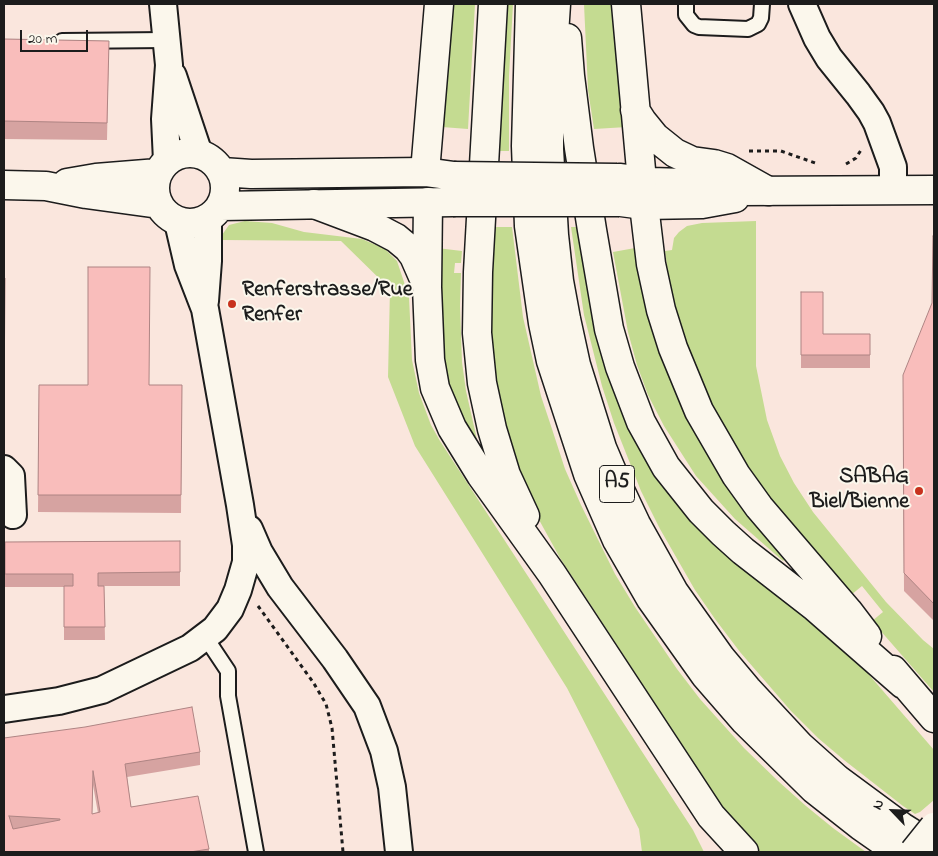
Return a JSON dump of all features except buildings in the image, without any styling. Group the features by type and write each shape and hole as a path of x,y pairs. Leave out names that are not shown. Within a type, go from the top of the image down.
{"main road":[{"path":"439,4 439,188 426,287 430,360 435,388 460,441 481,475 552,574 711,816 744,852"},
{"path":"493,4 478,272 477,333 486,407 498,452 517,501 552,574"},
{"name":"A5","path":"530,4 526,146 529,226 543,323 551,361 588,474 617,540 651,598 705,675 750,727 814,789 854,821 898,852"},
{"name":"A5","path":"556,4 548,149 559,281 576,365 602,448 619,488 636,524 674,592 722,658 752,695 800,746 837,779 902,827 934,847"},
{"path":"565,4 570,76 603,298 620,368 641,422 666,467 706,516 742,551 815,607 903,684"},
{"path":"626,4 635,110 631,191 652,264 661,310 673,348 699,411 736,476 759,507 848,611 903,684 934,718"},
{"path":"635,110 652,133 675,152 692,160 727,168 768,191"},
{"path":"46,186 163,167 182,154 199,154 216,164 222,172 226,189 214,213"},
{"path":"163,167 155,189 168,213"},
{"path":"222,172 439,188 631,191 702,204 768,191 934,190"},
{"path":"4,185 46,186 86,194 168,213 190,224 214,213 314,204 439,188"},
{"path":"314,204 374,227 402,242 414,256 420,267 426,287"},
{"path":"711,816 725,852"},
{"path":"914,852 934,827"}],"street":[{"path":"163,4 167,52 163,167"},
{"path":"802,4 805,14 825,51 871,112 892,167 893,190"},
{"path":"167,52 199,154"},
{"path":"4,709 59,701 102,690 190,648 206,638 215,629 230,609 238,590 246,562 246,545 205,309 168,213"},
{"path":"205,309 214,213"},
{"path":"4,469 11,476 14,515"},
{"path":"240,505 254,542 280,587 335,658 367,706 384,751 392,787 399,852"}],"lane":[{"path":"686,4 686,15 694,25 699,27 748,29 758,24 761,18 762,4"},
{"path":"52,41 167,52"},
{"path":"206,638 228,672 228,696 256,852"}],"path":[{"path":"837,166 846,165 856,158 862,147 863,139 881,135"},
{"path":"748,151 781,152 819,165"},
{"path":"258,606 313,682 326,704 332,728 343,852"}],"green space":[{"path":"451,4 475,4 468,129 442,127"},
{"path":"502,4 513,4 509,76 509,151 494,151"},
{"path":"584,4 617,4 627,127 594,129 588,90"},
{"path":"245,221 272,223 304,232 362,239 385,249 397,261 409,297 412,360 419,393 431,425 693,830 704,852 642,852 639,829 567,688 415,446 388,377 390,289 341,241 222,240 222,235 229,225"},
{"path":"756,221 756,366 767,420 780,456 794,483 813,512 886,602 934,649 934,692 872,621 883,612 862,586 851,595 775,504 745,464 715,412 680,330 669,281 665,251 672,250 674,238 687,226 702,223"},
{"path":"489,227 512,227 523,317 541,396 565,469 615,574 677,669 700,699 744,748 806,806 866,852 757,852 734,824 560,558 521,487 489,371"},
{"path":"571,227 583,227 629,415 839,640 934,750 934,800 920,812 915,814 903,806 818,738 791,711 740,652 695,590 660,529 641,491 614,423 602,386 584,315"},
{"path":"437,248 462,251 461,263 455,263 454,273 461,273 462,362 466,391 478,444 475,446 443,382"},
{"path":"635,248 641,285 655,337 684,411 712,460 787,557 783,561 735,519 696,476 664,426 648,395 628,332 613,252"}],"place":[{"name":"Renferstrasse/Rue Renfer","path":"232,304"},
{"name":"SABAG Biel/Bienne","path":"919,491"}]}
